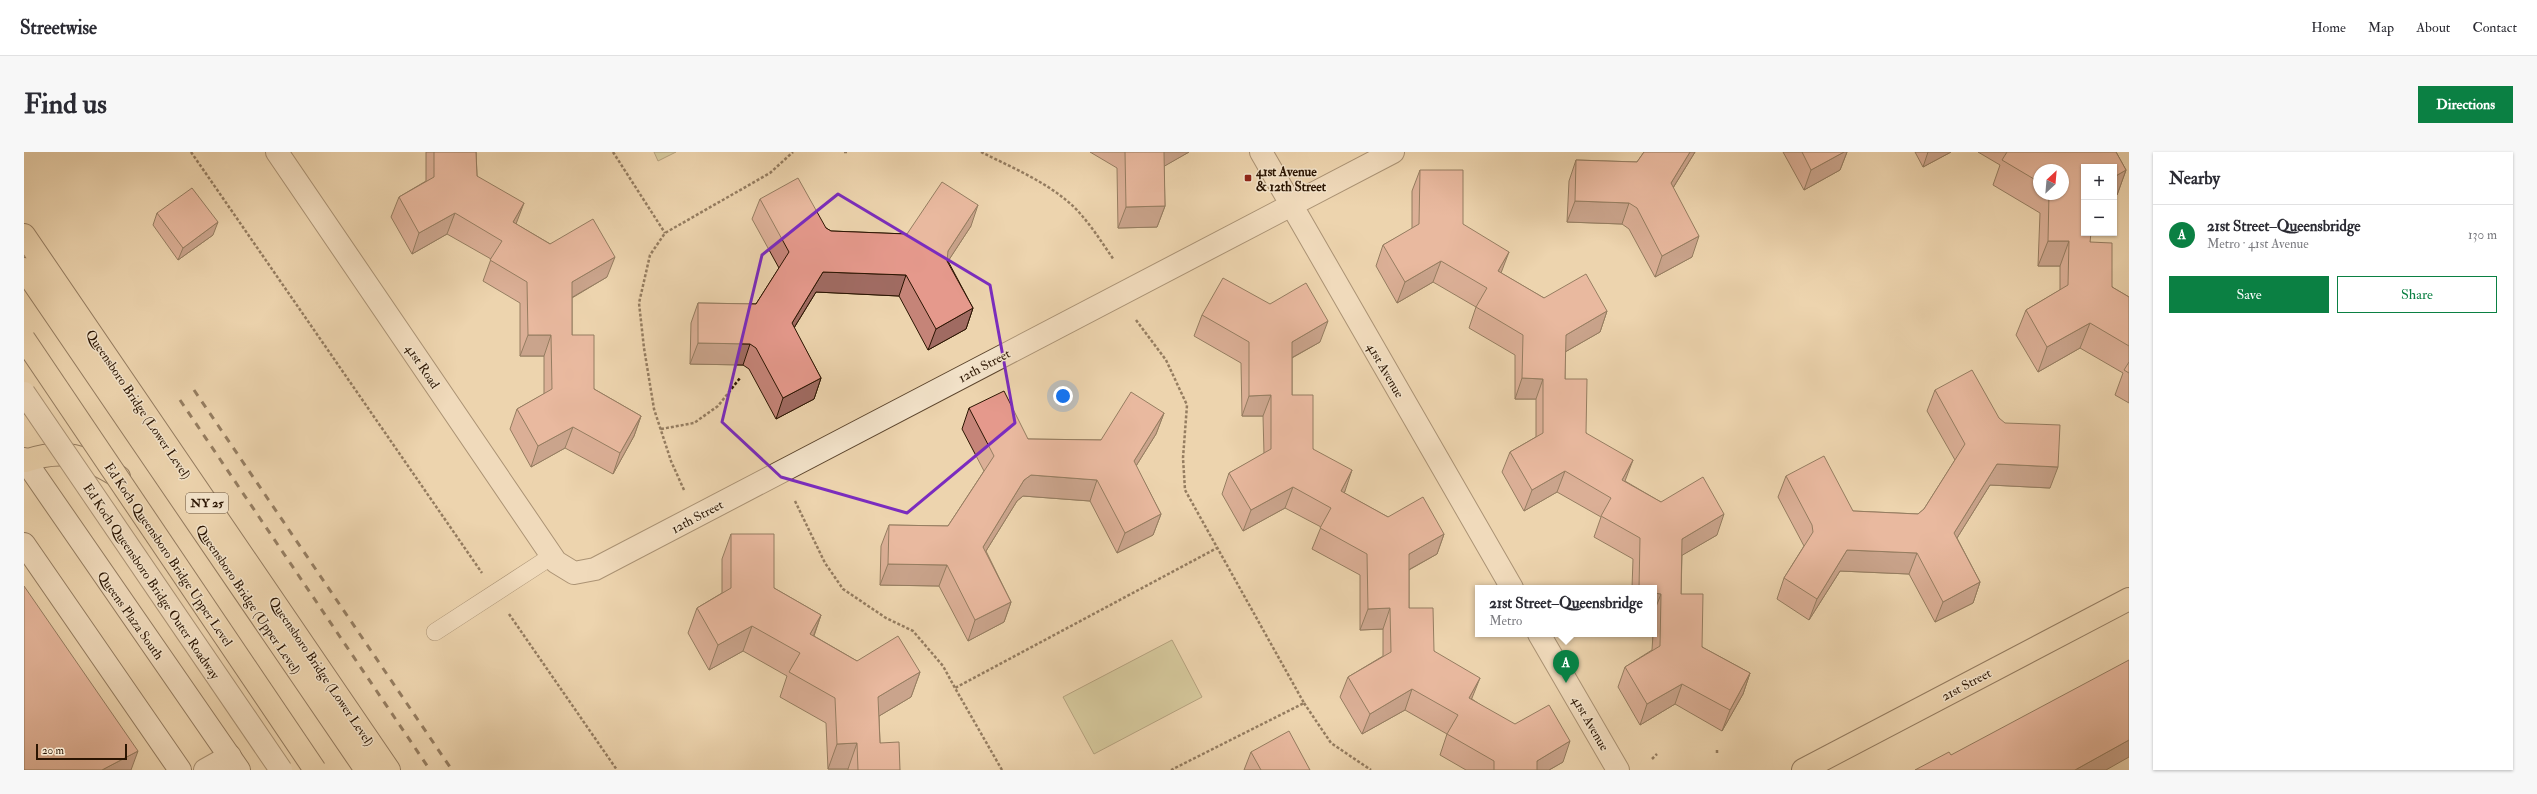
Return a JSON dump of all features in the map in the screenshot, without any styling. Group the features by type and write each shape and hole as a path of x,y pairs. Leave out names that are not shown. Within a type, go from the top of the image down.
{"main road":[{"name":"Queensboro Bridge (Lower Level)","path":"24,235 389,770"},
{"name":"Queensboro Bridge (Upper Level)","path":"24,268 366,770"},
{"name":"Ed Koch Queensboro Bridge Upper Level","path":"24,339 315,770"},
{"path":"24,356 306,770"},
{"path":"24,461 55,453 75,456 93,462 108,470 133,489 153,514 326,770"},
{"name":"21st Street","path":"1803,770 2129,599"}],"street":[{"name":"41st Road","path":"277,152 556,562 574,573"},
{"name":"41st Avenue","path":"1261,152 1510,585"},
{"name":"12th Street","path":"574,573 595,569 1393,152"},
{"name":"Ed Koch Queensboro Bridge Outer Roadway","path":"24,393 281,770"},
{"name":"Queens Plaza South","path":"24,461 234,763"},
{"path":"24,544 180,770"},
{"name":"41st Avenue","path":"1541,637 1618,770"},
{"path":"205,770 234,763"}],"lane":[{"path":"435,632 552,556"}],"path":[{"path":"191,152 617,770"},
{"path":"613,152 665,233"},
{"path":"684,490 671,461 650,386 639,303 650,255 665,233 770,173 793,152"},
{"path":"844,152 849,152"},
{"path":"981,152 1023,173 1067,200 1094,231 1114,260"},
{"path":"1136,320 1166,360 1187,405 1183,458 1186,490 1304,703 1331,743 1371,770"},
{"path":"661,429 694,423 718,406 740,378"},
{"path":"795,502 825,563 843,589 886,618 913,631 943,666 1002,770"},
{"path":"955,688 1217,548"},
{"path":"1171,770 1304,703"},
{"path":"1652,759 1657,754"}],"highlighted area":[{"path":"838,194 990,285 1015,423 907,513 781,477 722,422 762,255"}],"green space":[{"path":"654,152 676,152 658,161"},
{"path":"1172,640 1202,697 1094,754 1063,697"}],"building":[{"path":"434,152 476,152 477,176 524,203 513,222 550,244 593,219 615,257 572,282 572,335 594,335 594,389 641,416 620,453 573,427 538,446 517,409 552,389 551,335 528,335 527,282 490,260 502,241 455,213 419,233 399,197 434,177"},
{"path":"1125,152 1164,152 1165,206 1126,207"},
{"path":"1644,152 1690,152 1671,183 1699,236 1662,256 1637,208 1629,203 1575,201 1576,160 1637,162"},
{"path":"1802,152 1844,152 1811,170"},
{"path":"2007,152 2116,152 2126,170 2117,175 2117,164 2081,164 2081,236 2091,236 2090,242 2112,243 2112,287 2129,297 2129,346 2090,323 2047,347 2026,310 2068,285 2069,241 2048,241 2049,200 2069,200 2069,164 2033,164 2033,178 2002,160"},
{"path":"1420,170 1463,170 1463,224 1509,252 1498,271 1544,298 1586,274 1607,311 1566,335 1565,379 1587,379 1586,433 1633,460 1622,480 1661,502 1703,477 1724,514 1682,539 1681,594 1703,594 1702,647 1750,673 1730,710 1682,684 1647,704 1625,667 1660,646 1661,594 1657,593 1657,585 1639,585 1640,538 1601,516 1611,498 1565,471 1532,490 1510,452 1543,433 1543,379 1522,378 1523,335 1476,307 1487,288 1441,261 1405,282 1383,245 1419,224"},
{"path":"798,178 826,228 831,231 907,234 942,182 978,205 948,251 947,261 973,308 936,329 906,275 823,272 792,323 821,378 783,398 756,348 750,344 698,343 698,303 756,304 789,252 760,199"},
{"path":"192,188 218,222 183,248 157,213"},
{"path":"1223,278 1270,304 1306,283 1328,321 1292,342 1292,395 1313,395 1313,449 1352,470 1341,491 1388,517 1423,497 1444,534 1409,554 1409,608 1433,608 1434,651 1480,678 1469,698 1515,724 1549,705 1570,741 1537,761 1537,770 1494,770 1494,761 1447,734 1458,715 1412,689 1370,714 1348,677 1391,652 1390,608 1368,609 1367,554 1320,528 1331,508 1293,487 1251,510 1229,473 1271,449 1271,395 1249,396 1249,342 1202,315"},
{"path":"2129,362 2129,373 2124,370"},
{"path":"1972,370 1999,418 2005,423 2060,425 2058,467 1997,464 1954,533 1980,582 1943,602 1917,553 1847,550 1817,599 1784,578 1813,532 1812,525 1786,476 1824,456 1853,511 1918,514 1924,509 1965,444 1935,390"},
{"path":"1004,391 1028,439 1101,440 1131,392 1164,413 1134,461 1161,514 1125,533 1097,480 1031,475 1024,480 983,547 1011,602 975,620 947,565 888,564 889,525 948,526 994,456 969,408"},
{"path":"731,534 774,534 774,588 821,615 810,634 857,661 898,636 920,672 878,697 880,743 899,742 900,770 858,770 857,743 837,744 835,698 789,672 800,653 752,626 718,645 697,608 731,588"},
{"path":"24,586 138,751 102,770 24,770"},
{"path":"2129,660 2129,740 2075,770 1915,770 1949,752 1951,755"},
{"path":"1289,731 1310,770 1261,770 1251,752"}],"railway":[{"path":"194,390 452,770"},
{"path":"180,400 430,770"}],"place":[{"name":"41st Avenue & 12th Street","path":"1248,178"},
{"name":"21st Street–Queensbridge","path":"1566,683"}]}
